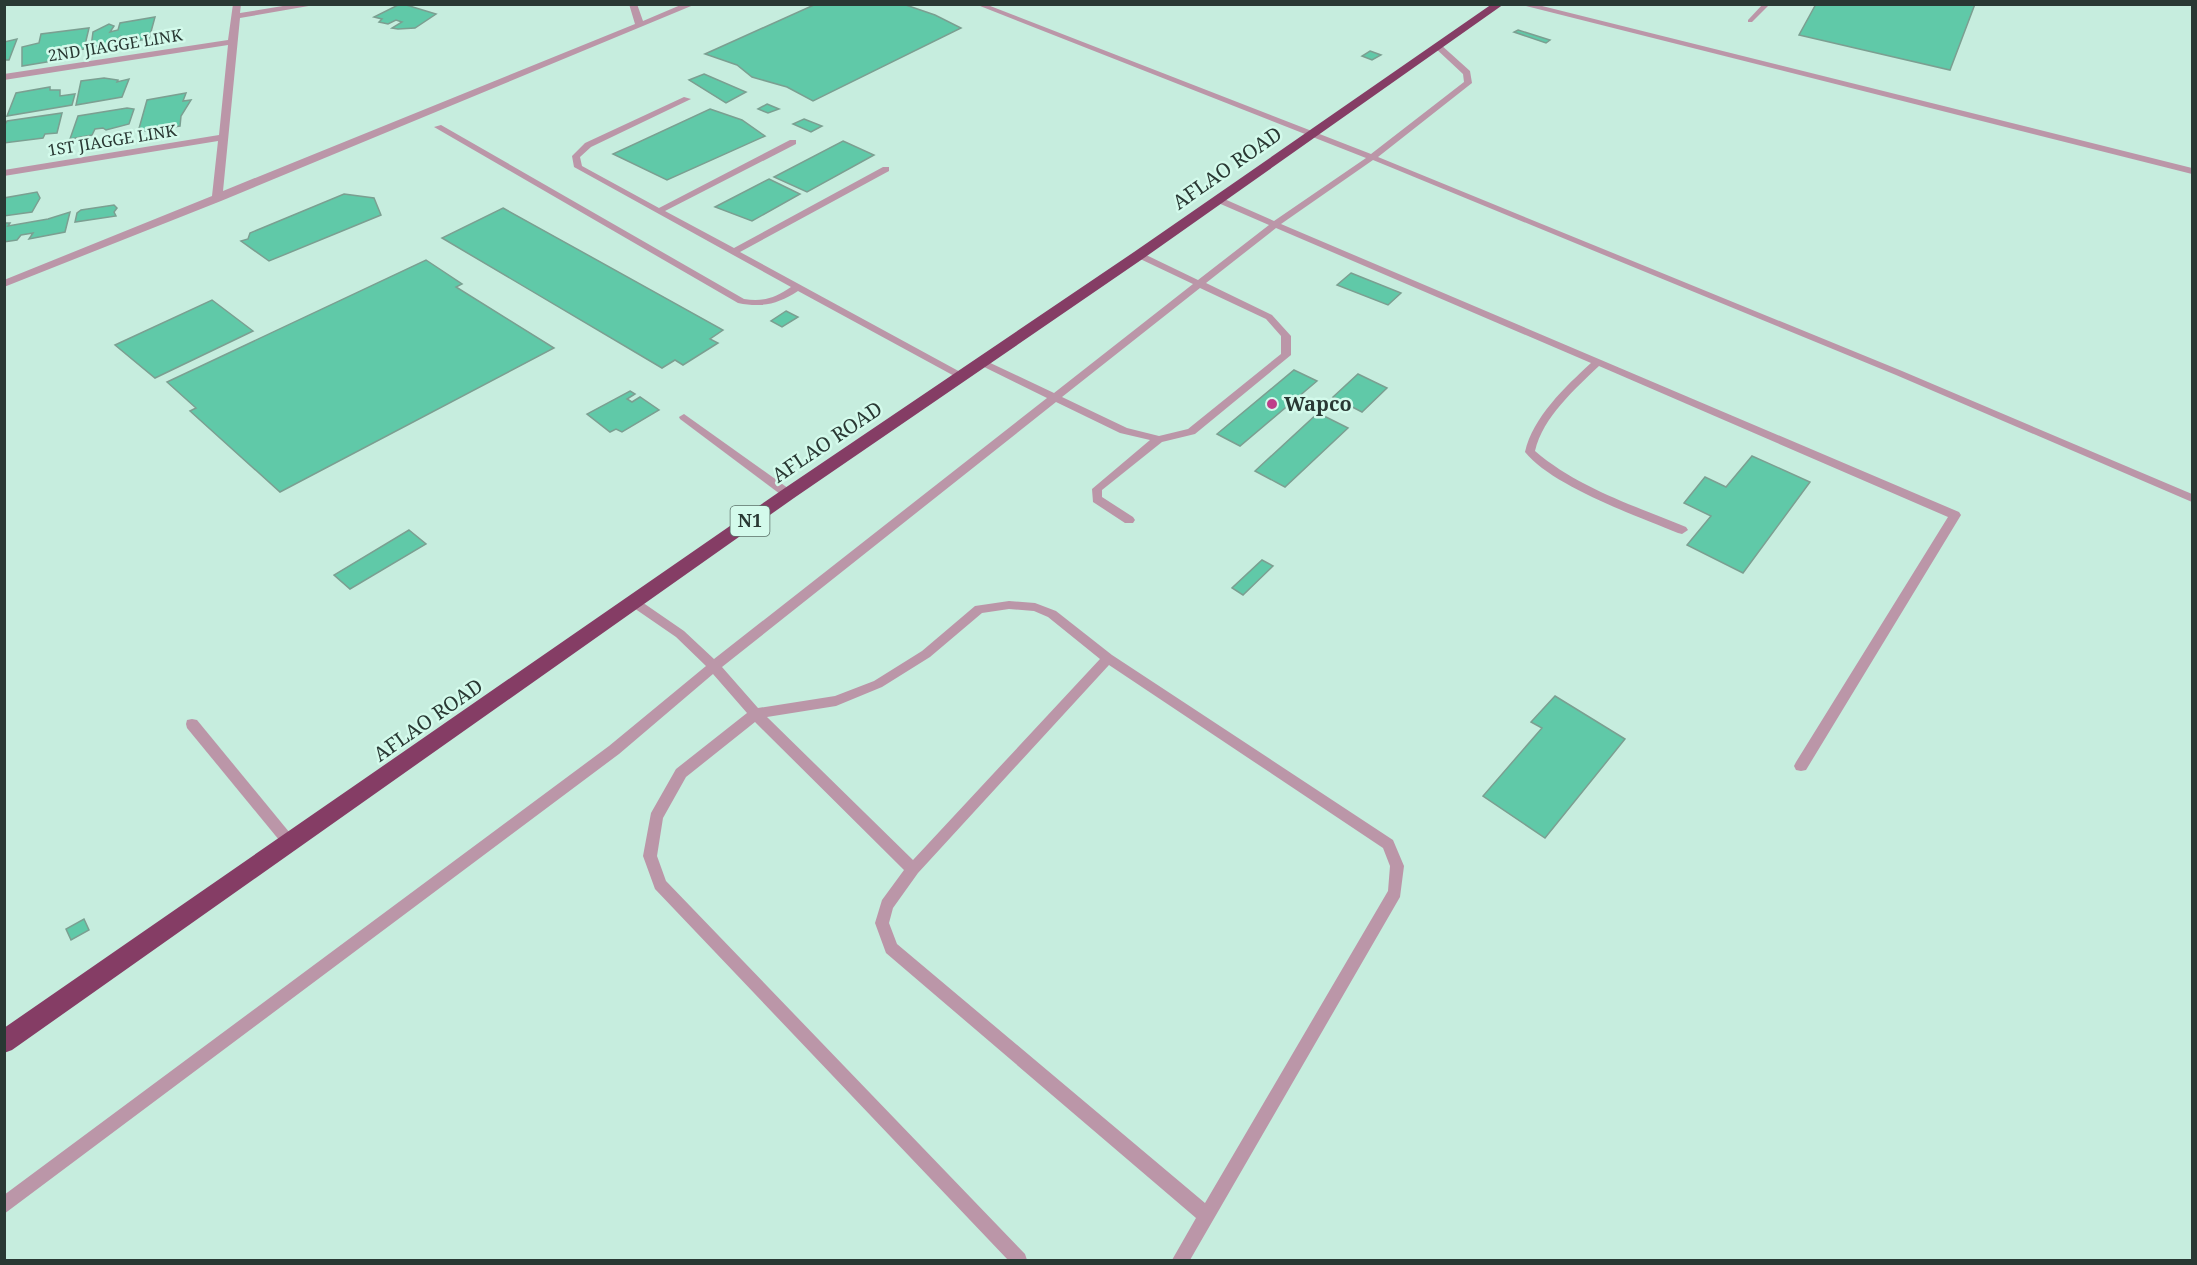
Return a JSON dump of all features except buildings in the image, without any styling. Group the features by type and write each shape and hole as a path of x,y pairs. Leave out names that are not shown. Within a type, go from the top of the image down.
{"highway":[{"name":"AFLAO ROAD","path":"4,1042 788,495 1219,200 1499,4"}],"street":[{"path":"217,199 231,42 237,4"},
{"path":"235,16 316,4"},
{"path":"633,4 640,25"},
{"path":"4,284 692,4"},
{"path":"1522,4 2193,171"},
{"name":"2ND JIAGGE LINK","path":"4,77 231,42"},
{"name":"1ST JIAGGE LINK","path":"4,173 224,137"}],"lane":[{"path":"978,4 1313,133 1899,373 2193,498"},
{"path":"1750,21 1767,4"},
{"path":"4,1206 605,757 714,666 1275,224 1372,157 1468,82 1467,73 1437,46"},
{"path":"687,99 588,145 576,156 578,167 961,376"},
{"path":"438,127 741,301 758,305 773,303 798,287"},
{"path":"659,211 793,142"},
{"path":"735,252 886,168"},
{"path":"1219,200 1955,515 1801,766"},
{"path":"1129,520 1096,499 1096,489 1159,439 1191,432 1286,355 1286,336 1269,317 1139,255"},
{"path":"981,362 1124,430 1159,439"},
{"path":"1598,362 1551,413 1531,442 1530,452 1540,463 1584,486 1682,530"},
{"path":"684,417 788,495"},
{"path":"635,603 680,634 714,666 755,714 913,868"},
{"path":"1019,1260 660,885 650,856 656,817 681,773 755,714 836,701 878,684 926,654 979,609 1009,605 1035,608 1052,614 1108,658 1388,844 1396,866 1395,892 1181,1260"},
{"path":"1108,658 913,868 887,905 882,923 891,948 1207,1216"},
{"path":"192,724 289,842"}],"place":[{"name":"Wapco","path":"1272,404"}]}
